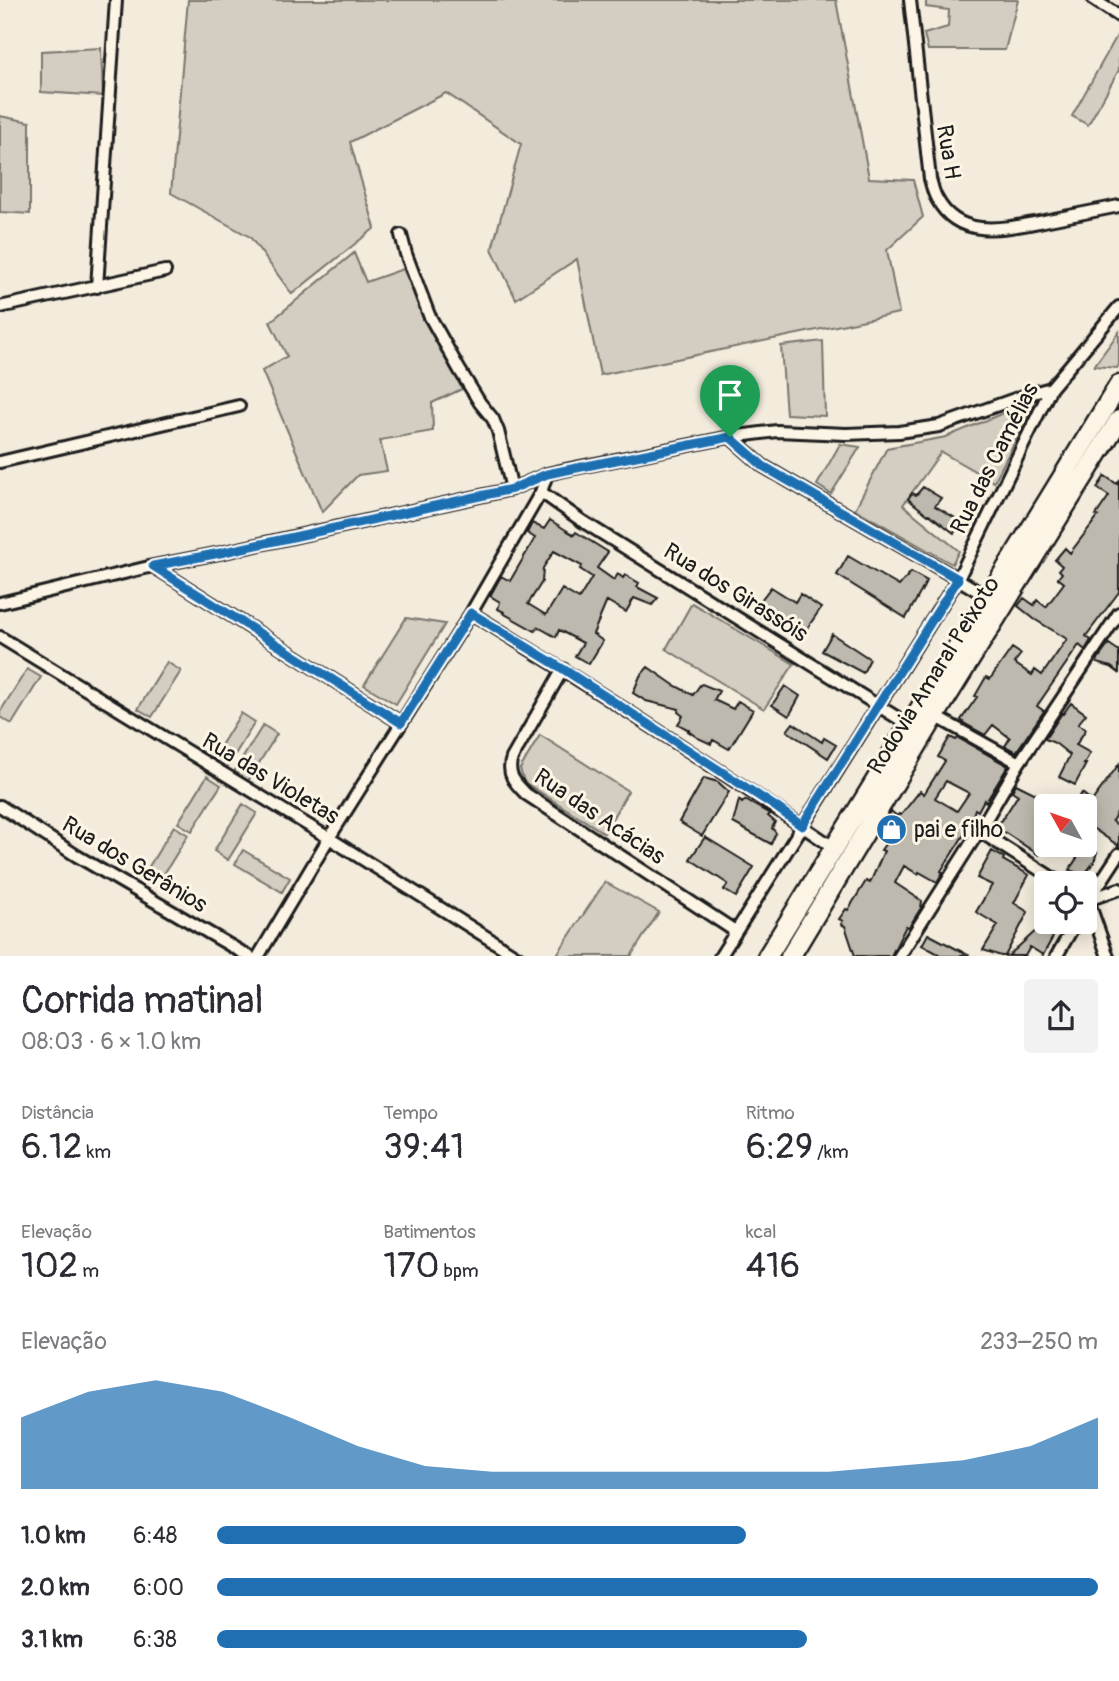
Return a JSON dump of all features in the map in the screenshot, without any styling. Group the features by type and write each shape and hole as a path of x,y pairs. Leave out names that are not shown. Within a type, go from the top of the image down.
{"highway":[{"name":"Rodovia Amaral Peixoto","path":"768,956 1119,385"},
{"name":"Rodovia Amaral Peixoto","path":"791,956 935,716 1119,420"}],"street":[{"path":"97,286 116,0"},
{"name":"Rua H","path":"910,0 929,179 945,211 961,223 978,229 1006,229 1119,206"},
{"path":"1094,0 1119,16"},
{"path":"401,235 429,315 473,391 493,419 512,489"},
{"path":"0,307 165,271"},
{"name":"Rua das Camélias","path":"721,956 958,579 1051,388 1119,307"},
{"path":"0,603 153,566 512,489 547,474 730,437 778,431 846,434 899,432 939,426 1051,388"},
{"path":"0,462 239,406"},
{"path":"730,437 763,466 989,598"},
{"path":"259,956 329,838 471,613 541,492 547,474"},
{"name":"Rua dos Girassóis","path":"541,492 909,725"},
{"path":"153,566 401,723"},
{"path":"900,956 979,831 1018,763 1119,612"},
{"path":"471,613 563,669 833,847"},
{"name":"Rua das Violetas","path":"0,637 516,956"},
{"name":"Rua das Acácias","path":"563,669 512,758 512,779 526,794 735,931"},
{"path":"935,716 1018,763"},
{"name":"Rua dos Gerânios","path":"0,806 77,856 248,956"},
{"path":"979,831 1042,871"},
{"path":"1097,886 1119,854"},
{"path":"1097,898 1119,889"},
{"path":"1097,930 1108,956"},
{"path":"1057,956 1069,934"}],"shaded area":[{"path":"188,0 836,0 869,178 913,180 923,217 887,250 899,313 600,375 577,259 516,299 492,249 521,144 446,93 350,142 375,228 292,294 250,237 171,193"},
{"path":"926,0 1018,0 1005,50 928,50 924,34 948,27 949,10 926,7"},
{"path":"1119,32 1119,70 1088,125 1072,116"},
{"path":"101,48 103,96 41,92 41,51"},
{"path":"0,116 30,122 30,214 0,212"},
{"path":"354,253 366,282 403,269 462,389 432,403 433,431 380,440 387,471 358,475 322,512 262,371 287,356 270,322"},
{"path":"1119,332 1117,368 1094,366"},
{"path":"823,341 825,416 786,414 781,346"},
{"path":"1037,399 994,482 941,452 903,505 959,551 952,564 855,509 887,448 946,437"},
{"path":"840,444 860,447 831,494 817,485"},
{"path":"692,603 794,664 764,709 666,649"},
{"path":"406,618 445,624 396,704 364,685"},
{"path":"167,662 181,671 152,717 138,709"},
{"path":"27,669 41,677 12,724 0,717 0,712"},
{"path":"241,713 255,722 226,769 212,760"},
{"path":"263,725 277,734 248,781 234,772"},
{"path":"540,735 628,791 604,833 524,782 520,769"},
{"path":"207,776 221,785 192,831 178,823"},
{"path":"243,804 257,813 228,860 214,851"},
{"path":"174,826 188,835 159,882 145,873"},
{"path":"243,850 290,878 282,892 235,864"},
{"path":"605,882 659,912 631,956 556,956"}],"building":[{"path":"1105,476 1117,484 1119,481 1119,592 1086,636 1091,640 1085,650 1079,645 1037,706 1044,711 1016,752 1005,746 1010,738 993,725 985,735 961,720 977,697 975,696 986,677 990,679 1012,648 1021,654 1014,663 1032,675 1035,670 1042,675 1067,639 1018,606 1024,598 1034,605 1037,600 1046,607 1064,583 1058,578 1062,573 1059,570 1062,566 1055,560 1065,548 1070,553 1098,516 1096,515 1109,496 1097,488"},
{"path":"923,487 941,498 935,506 962,522 954,533 908,499 912,493 916,495"},
{"path":"550,520 574,535 576,532 608,552 597,568 614,580 618,574 623,578 625,575 639,583 637,587 658,598 652,605 634,598 626,612 607,601 593,634 603,641 589,664 575,656 583,643 559,630 556,637 538,627 535,631 503,613 498,609 500,602 490,596 501,576 510,581 535,538 527,533 532,523 544,529","holes":["554,551 582,566 580,569 592,577 579,599 562,589 546,615 528,604 542,582 543,568"]},
{"path":"848,556 899,586 911,572 927,581 906,618 837,575"},
{"path":"771,587 795,602 800,594 821,608 799,640 756,614 758,604"},
{"path":"832,634 870,659 863,673 822,651"},
{"path":"1109,644 1119,651 1119,673 1111,667 1097,663"},
{"path":"648,667 693,695 702,684 719,691 714,700 733,709 738,701 753,710 729,749 713,740 711,744 698,738 678,724 683,716 678,712 679,709 646,701 633,693 640,676"},
{"path":"785,686 800,696 789,716 772,705"},
{"path":"1071,703 1086,714 1078,724 1086,729 1076,745 1090,753 1075,785 1059,777 1070,755 1045,739"},
{"path":"793,723 822,742 824,738 836,745 828,758 787,731"},
{"path":"950,737 956,740 958,738 1008,766 986,802 984,800 978,811 975,809 970,825 937,882 904,866 895,883 922,901 921,908 909,927 906,926 891,956 855,956 845,926 841,924 843,921 839,919 846,909 848,910 866,881 870,883 884,851 881,850 895,830 890,826 891,811 897,816 901,815 920,791 924,794 945,761 938,757","holes":["946,781 969,793 957,811 935,798"]},
{"path":"1119,764 1119,809 1112,821 1119,826 1119,846 1097,831 1097,794"},
{"path":"704,778 718,782 729,792 702,836 679,822"},
{"path":"1016,784 1036,794 1034,852 995,826 1018,795 1012,791"},
{"path":"739,800 742,803 745,800 770,814 768,816 775,822 772,828 776,833 771,844 733,823"},
{"path":"705,837 754,867 736,897 724,890 728,884 690,859"},
{"path":"992,851 1029,875 1014,903 1028,912 1005,956 983,950 998,925 976,912 992,885 977,878"},
{"path":"1077,858 1095,858 1087,871 1069,870"},
{"path":"1034,933 1053,937 1043,955 1030,947 1025,956 1008,956"},
{"path":"928,934 970,956 942,956 922,945"}],"place":[{"name":"pai e filho","path":"891,829"}],"route":[{"path":"730,437 763,466 958,579 802,826 563,669 471,613 401,723 153,566 512,489 547,474 730,437"}]}
